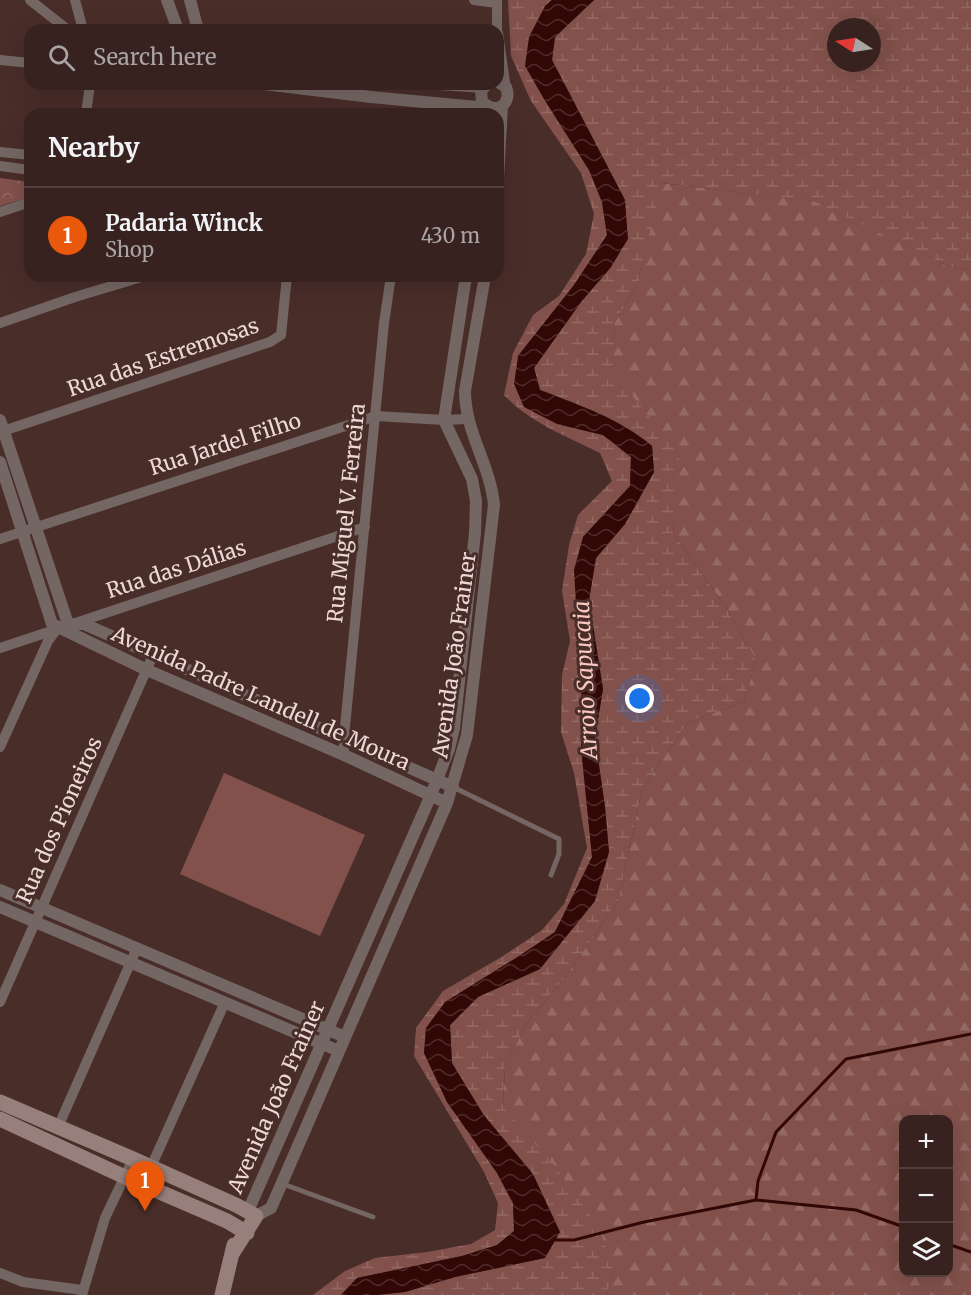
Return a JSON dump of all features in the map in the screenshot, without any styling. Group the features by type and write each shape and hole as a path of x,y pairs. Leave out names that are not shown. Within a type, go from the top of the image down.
{"main road":[{"path":"0,1102 252,1213 232,1254 222,1295"},
{"path":"0,1119 243,1231"}],"street":[{"path":"30,0 60,24"},
{"path":"75,0 81,24"},
{"path":"167,0 176,24"},
{"path":"190,0 196,24"},
{"path":"474,0 497,1 498,24"},
{"path":"0,60 24,62"},
{"path":"497,108 502,106 508,97 504,89"},
{"path":"87,108 89,90"},
{"path":"310,90 487,108"},
{"path":"483,90 481,95 487,108"},
{"path":"0,152 24,154"},
{"path":"0,166 24,169"},
{"path":"0,212 24,204"},
{"path":"0,323 125,282"},
{"name":"Rua das Estremosas","path":"1,428 270,342 281,334 286,282"},
{"name":"Rua Miguel V. Ferreira","path":"344,755 390,282"},
{"path":"444,420 465,282"},
{"name":"Avenida João Frainer","path":"252,1213 271,1208 447,803 467,735 494,505 492,488 467,418 465,391 483,282"},
{"name":"Rua Jardel Filho","path":"0,539 376,416 444,420 467,418"},
{"name":"Avenida João Frainer","path":"252,1213 321,1042 431,795 449,749 454,728 475,533 476,501 471,479 444,420"},
{"path":"1,428 37,527 63,626"},
{"path":"0,462 52,624 63,626"},
{"name":"Rua das Dálias","path":"0,648 365,527"},
{"name":"Avenida Padre Landell de Moura","path":"63,626 84,624 453,787"},
{"path":"0,747 48,640 63,626"},
{"name":"Avenida Padre Landell de Moura","path":"63,626 147,670 344,755 447,803"},
{"name":"Rua dos Pioneiros","path":"0,1002 153,655"},
{"path":"0,890 345,1037"},
{"path":"0,907 339,1051"},
{"path":"95,947 101,933"},
{"path":"58,1127 137,948"},
{"path":"150,1167 225,1002"},
{"path":"0,1273 23,1282 82,1292 105,1218 133,1159"}],"lane":[{"path":"453,787 559,839 559,854 551,875"},
{"path":"281,1184 374,1217"}],"green space":[{"path":"508,0 552,0 545,6 544,99 589,170 602,202 607,235 574,285 518,356 557,424 603,435 631,457 630,486 583,537 581,747 592,857 555,932 426,1028 424,1053 447,1102 497,1173 513,1203 514,1231 497,1245 462,1256 357,1278 341,1295 313,1295 345,1271 375,1258 471,1244 495,1230 498,1203 484,1172 414,1056 416,1028 443,991 542,930 564,904 587,848 574,773 561,732 562,675 570,641 562,591 569,545 578,515 612,481 600,453 537,421 504,395 513,353 533,315 559,296 586,254 594,214 581,173 531,101 511,56"},
{"path":"594,0 971,0 971,270 948,266 813,201 662,183 636,288 615,322 613,371 679,455 673,533 727,609 756,660 744,702 688,722 642,789 618,901 566,976 528,1022 505,1064 503,1107 553,1164 599,1227 614,1270 607,1295 377,1295 405,1292 455,1277 545,1258 483,1114 452,1063 450,1025 478,997 540,969 609,852 595,737 603,689 589,600 596,558 625,524 654,472 652,446 613,420 540,390 534,368 581,302 611,267 625,200 552,60 555,37"},
{"path":"0,178 24,181 24,199 0,206"},
{"path":"661,183 815,201 948,266 971,270 971,1295 607,1295 614,1269 503,1107 505,1064 528,1022 566,976 618,901 642,789 688,722 744,702 756,660 727,609 673,533 678,455 612,371 615,322 636,288"},
{"path":"224,773 365,835 320,936 180,874"}],"water":[{"name":"Arroio Sapucaia","path":"552,0 594,0 555,37 552,60 625,200 628,239 611,267 581,302 534,368 540,390 613,420 652,446 654,472 625,524 596,558 589,600 603,689 595,737 609,852 595,901 540,969 478,997 450,1025 452,1063 483,1114 533,1174 560,1232 545,1258 455,1277 405,1292 341,1295 357,1278 462,1256 497,1245 514,1231 513,1203 497,1173 447,1102 424,1053 426,1028 445,1002 555,932 592,857 581,747 582,706 574,570 583,537 630,486 631,457 603,435 557,424 524,407 514,384 518,356 574,285 607,235 602,202 589,170 525,66 529,37 545,6"}],"waterway":[{"path":"756,1200 758,1181 776,1132 846,1059 971,1034"},
{"path":"553,1240 574,1240 644,1222 756,1200 856,1210 899,1225"},
{"path":"953,1246 971,1252"}],"place":[{"name":"Padaria Winck","path":"145,1211"}]}
